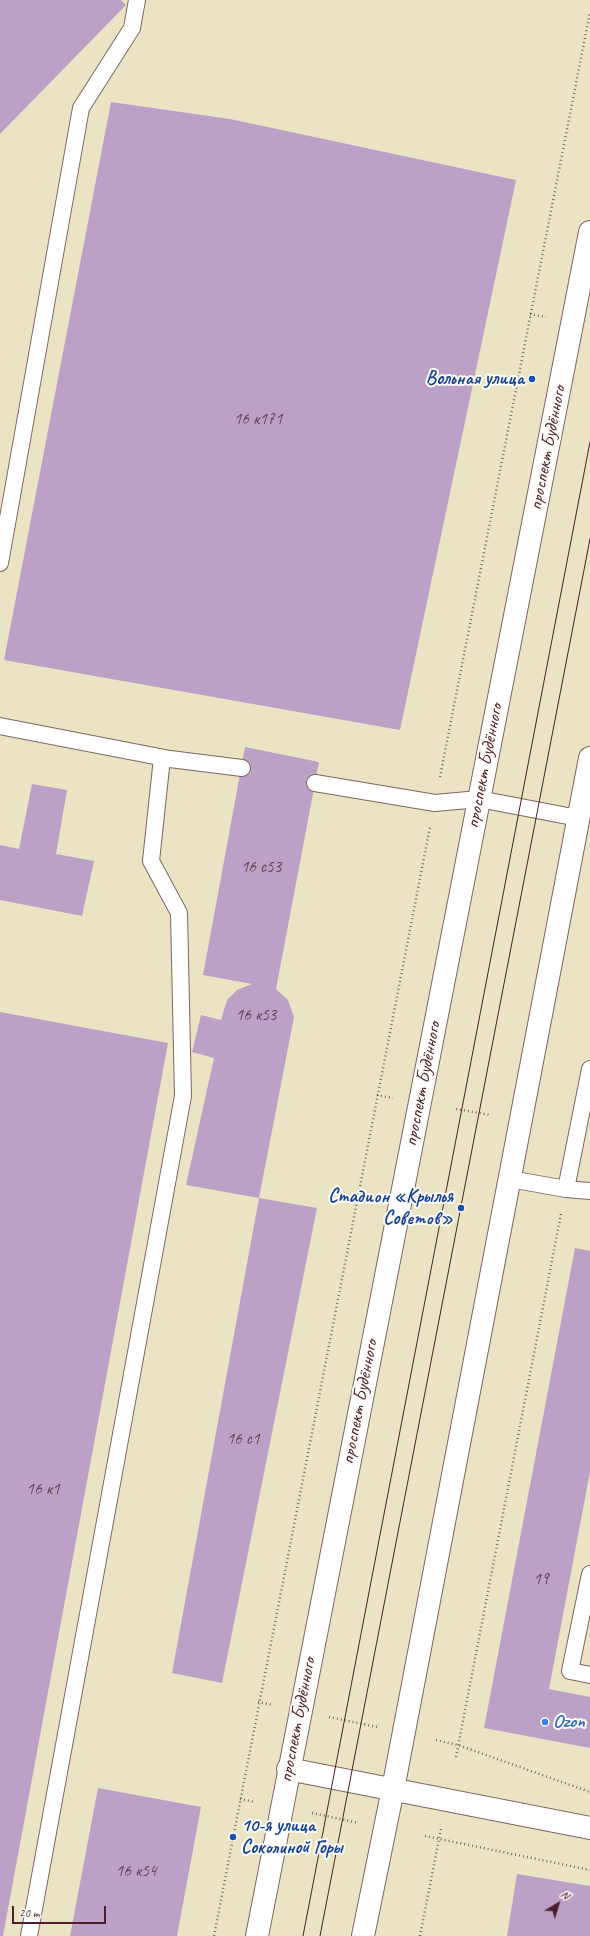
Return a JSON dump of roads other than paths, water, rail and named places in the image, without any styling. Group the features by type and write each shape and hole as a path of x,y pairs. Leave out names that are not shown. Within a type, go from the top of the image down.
{"main road":[{"name":"проспект Будённого","path":"257,1936 288,1769 590,232"},
{"path":"363,1936 393,1789 590,758"},
{"path":"288,1769 590,1828"}],"lane":[{"path":"0,563 81,108 132,28 137,0"},
{"path":"0,726 162,758 242,768"},
{"path":"29,1936 183,1096 180,913 151,861 162,758"},
{"path":"314,783 435,803 479,800 578,818"},
{"path":"566,1189 590,1069"},
{"path":"510,1179 566,1189 590,1191"},
{"path":"590,1574 570,1670 590,1675"}],"tram line":[{"path":"303,1936 590,442"},
{"path":"320,1936 590,539"}],"place":[{"name":"Вольная улица","path":"532,379"},
{"name":"Стадион «Крылья Советов»","path":"461,1208"},
{"name":"Ozon","path":"545,1722"},
{"name":"10-я улица Соколиной Горы","path":"233,1837"}]}
